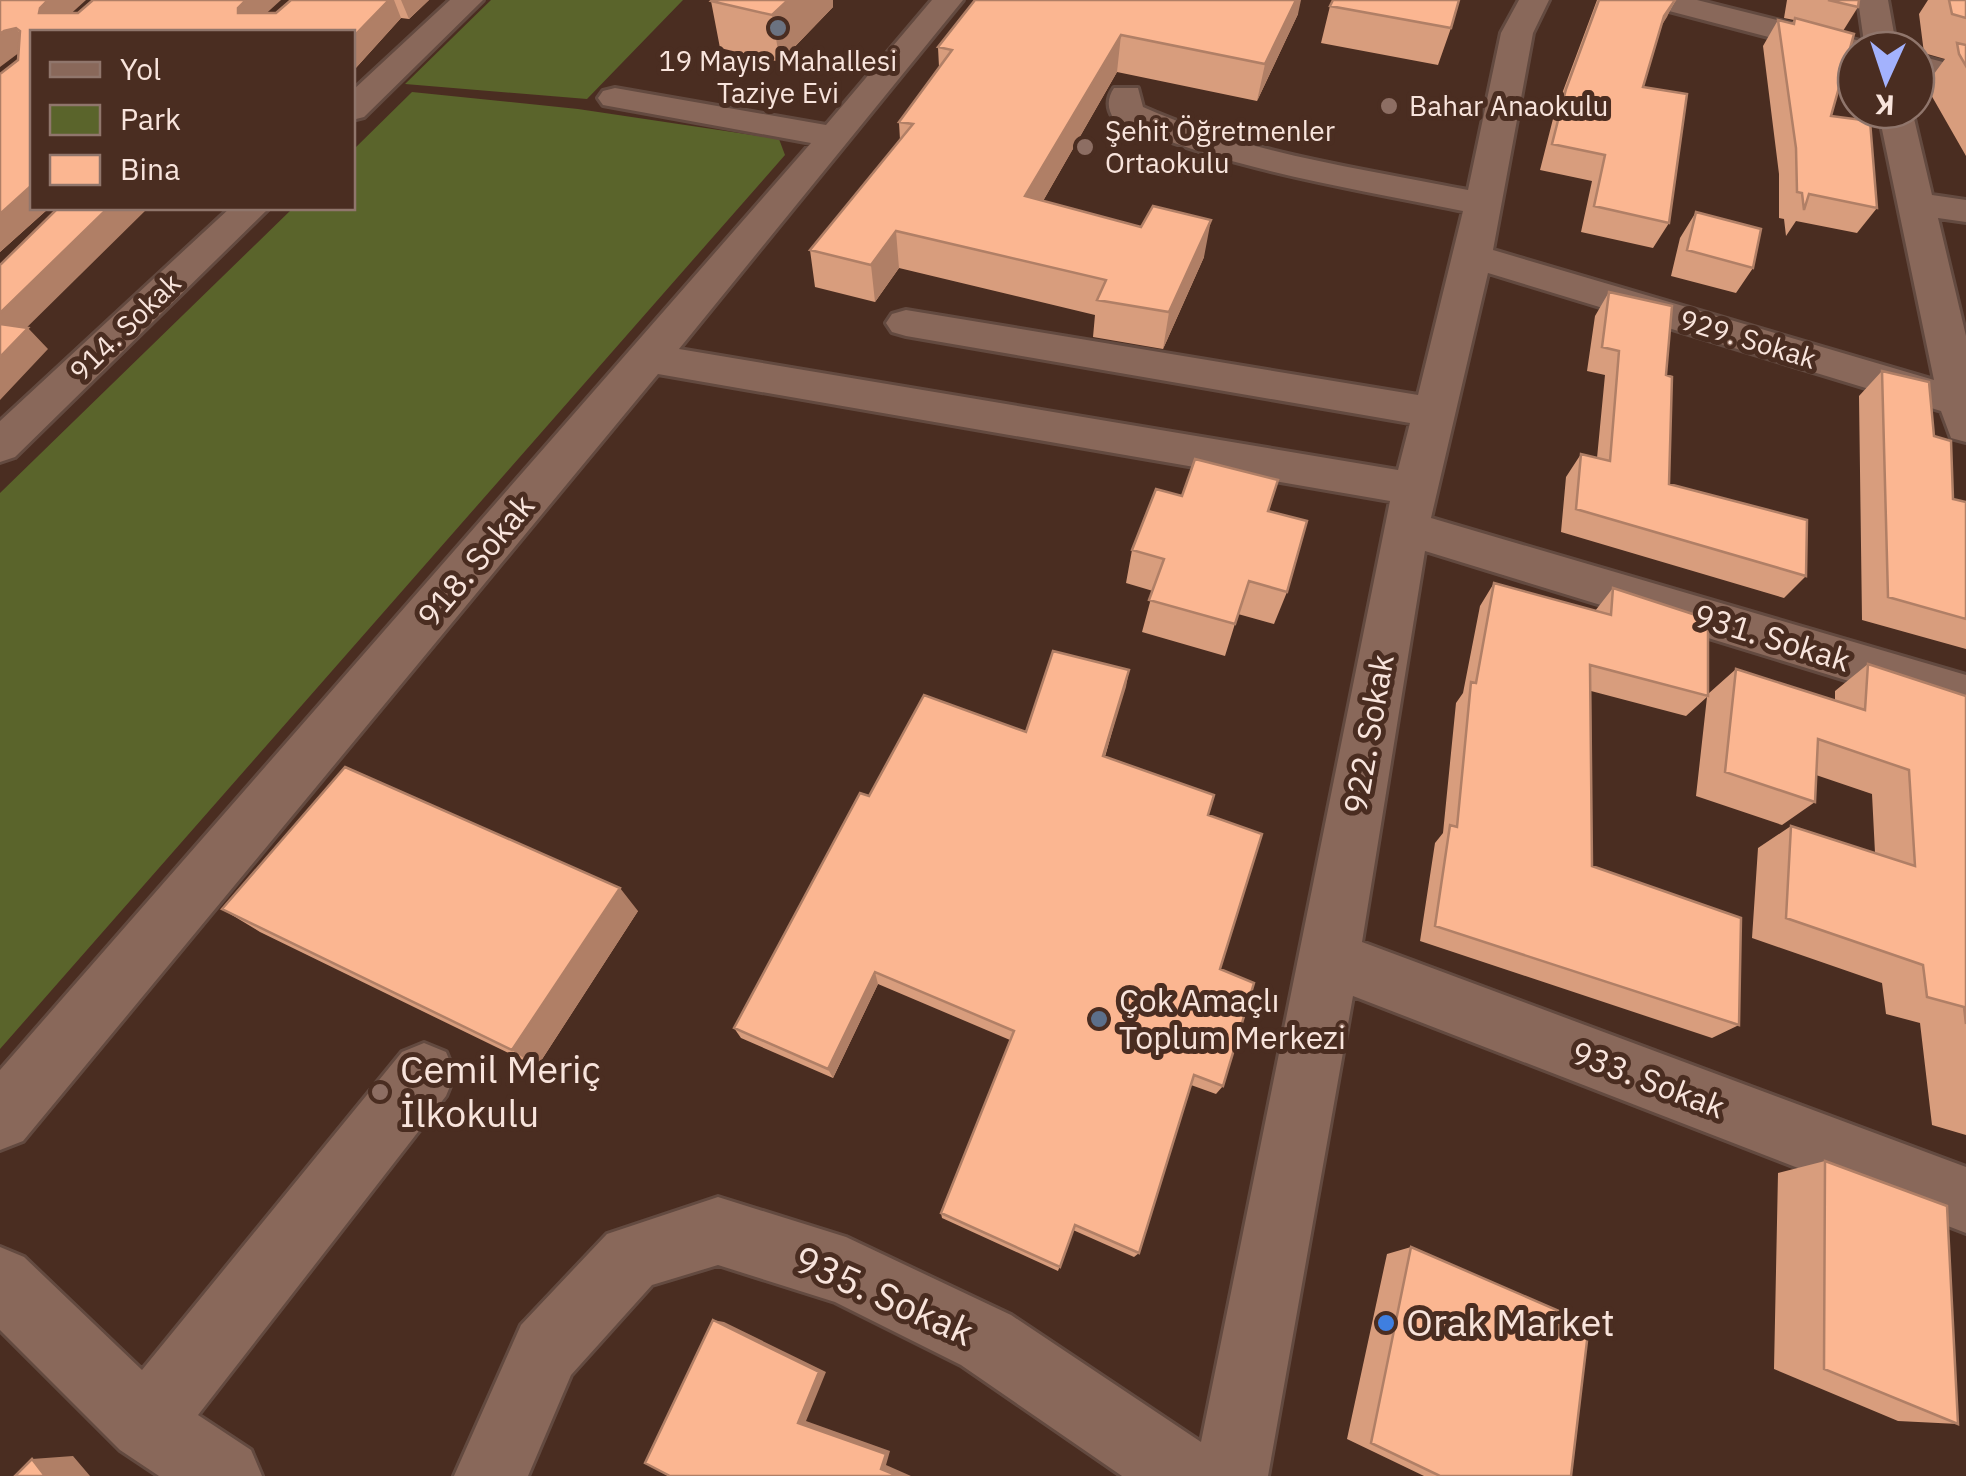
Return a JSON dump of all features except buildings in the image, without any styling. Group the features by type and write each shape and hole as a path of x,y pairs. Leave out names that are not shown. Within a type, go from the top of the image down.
{"street":[{"path":"355,107 468,0"},
{"name":"918. Sokak","path":"0,1118 948,0"},
{"name":"922. Sokak","path":"1231,1476 1411,509 1473,256 1517,33 1534,0"},
{"path":"1661,0 1836,45"},
{"path":"1872,0 1877,30"},
{"path":"1936,70 1966,78"},
{"path":"1126,96 1126,112 1162,130 1274,160 1484,204"},
{"path":"615,98 834,137"},
{"path":"1900,130 1965,411"},
{"path":"1917,204 1966,211"},
{"name":"914. Sokak","path":"0,446 248,210"},
{"name":"929. Sokak","path":"1473,256 1965,411"},
{"path":"906,323 1357,397 1435,414"},
{"name":"931. Sokak","path":"648,358 1411,509 1966,696"},
{"name":"933. Sokak","path":"1330,960 1966,1200"},
{"path":"146,1424 264,1270 424,1074"},
{"name":"935. Sokak","path":"491,1476 546,1350 582,1310 631,1258 718,1231 846,1270 986,1340 1186,1476"},
{"path":"0,1281 146,1424 225,1476"}],"green space":[{"path":"491,0 683,0 587,99 405,84"},
{"path":"412,92 578,109 779,139 785,155 0,1049 0,493 291,210 355,210 355,148"}],"place":[{"name":"19 Mayıs Mahallesi Taziye Evi","path":"778,28"},
{"name":"Bahar Anaokulu","path":"1389,106"},
{"name":"Şehit Öğretmenler Ortaokulu","path":"1085,147"},
{"name":"Çok Amaçlı Toplum Merkezi","path":"1099,1019"},
{"name":"Cemil Meriç İlkokulu","path":"380,1092"},
{"name":"Orak Market","path":"1386,1323"}]}
